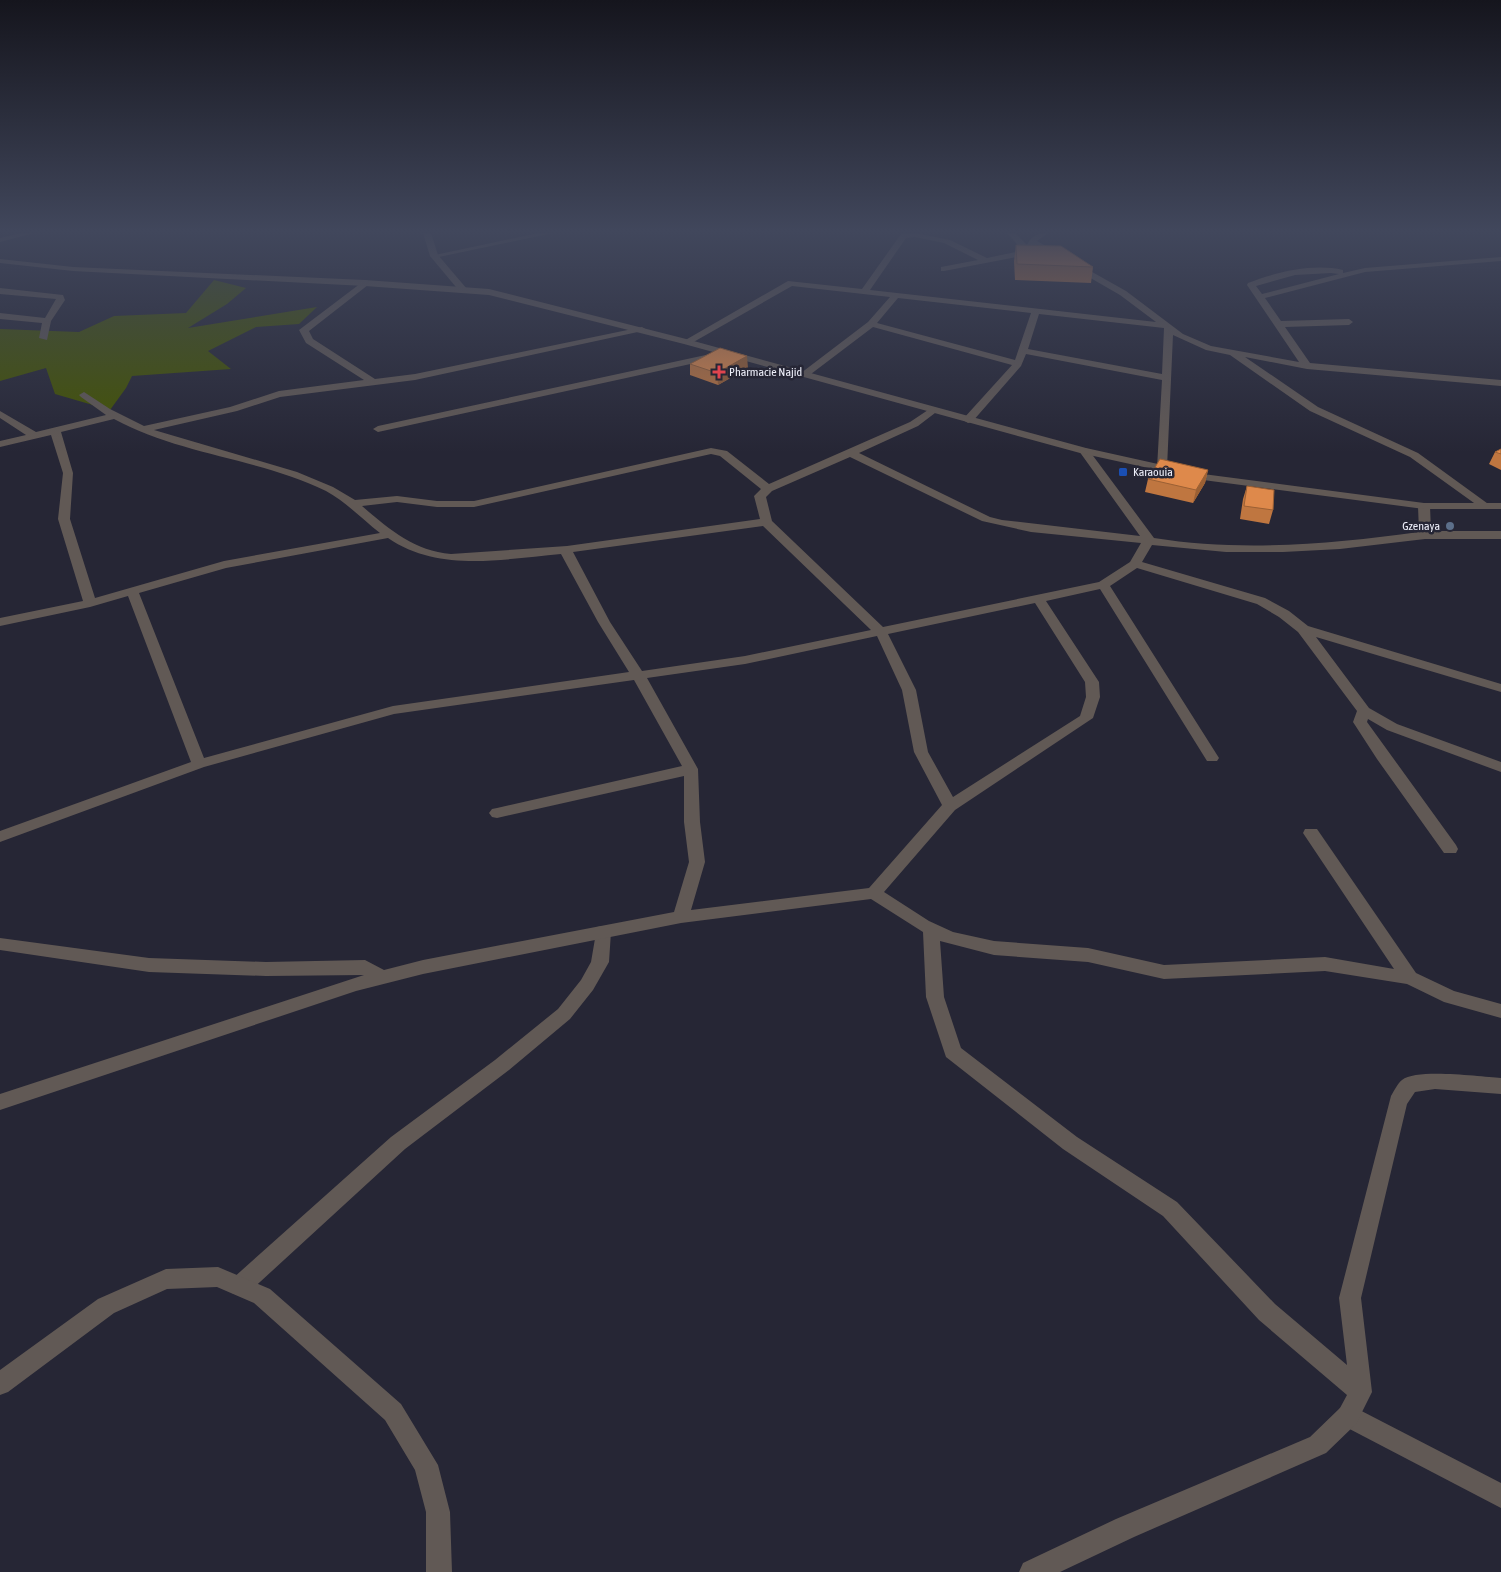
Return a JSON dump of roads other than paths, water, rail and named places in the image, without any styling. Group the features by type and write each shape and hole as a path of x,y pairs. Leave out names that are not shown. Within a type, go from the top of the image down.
{"street":[{"path":"44,338 47,321 57,306"},
{"path":"336,306 304,330 309,341 375,383"},
{"path":"550,306 1084,451 1162,468 1255,485 1424,506 1501,506"},
{"path":"687,342 748,306"},
{"path":"804,375 871,324 886,306"},
{"path":"992,306 1169,327"},
{"path":"1140,306 1180,336 1196,343 1231,352 1307,366 1501,383"},
{"path":"1267,306 1307,366"},
{"path":"968,420 1018,364 1036,311"},
{"path":"0,316 47,321"},
{"path":"1278,324 1349,322"},
{"path":"871,324 1018,364"},
{"path":"1162,468 1169,327"},
{"path":"141,429 233,409 279,394 338,385 375,383 415,377 642,330"},
{"path":"1022,351 1166,378"},
{"path":"1231,352 1314,410 1414,455 1485,506"},
{"path":"378,429 726,353"},
{"path":"84,395 114,416 141,429 287,472 341,495 371,519 387,535 422,553 436,556 566,551 766,522"},
{"path":"931,410 914,424 768,489 760,496 766,522 881,632 909,690 921,752 950,806"},
{"path":"0,414 35,436"},
{"path":"0,444 114,416"},
{"path":"55,431 68,473 64,519 90,603"},
{"path":"351,504 397,499 437,504 474,504 711,451 723,453 768,489"},
{"path":"1084,451 1150,540"},
{"path":"849,452 986,519 1010,526 1150,540 1196,547 1286,549 1345,546 1425,535 1501,535"},
{"path":"1424,506 1425,535"},
{"path":"0,622 90,603 224,566 387,535"},
{"path":"0,837 199,764 393,710 745,660 1039,600 1102,585 1135,564 1150,540"},
{"path":"566,551 604,622 638,675 691,769 692,822 697,862 681,916"},
{"path":"1135,564 1261,601 1284,614 1303,629 1364,711 1392,727 1501,767"},
{"path":"1102,585 1212,758"},
{"path":"132,591 199,764"},
{"path":"874,893 950,806 1086,718 1093,697 1092,682 1039,600"},
{"path":"1303,629 1501,688"},
{"path":"1364,711 1360,722 1382,756 1450,849"},
{"path":"497,813 691,769"},
{"path":"1311,833 1410,978"},
{"path":"0,1102 355,984 382,977 681,916 874,893 931,929 949,938 994,948 1043,950 1088,955 1164,972 1325,964 1410,978 1450,997 1501,1011"},
{"path":"931,929 935,997 953,1052 1070,1143 1170,1208 1267,1312 1361,1392"},
{"path":"240,1286 398,1143 502,1065 564,1014 587,985 600,962 602,932"},
{"path":"0,944 149,965 266,969 365,968 382,977"},
{"path":"1032,1572 1125,1528 1318,1445 1348,1416 1361,1392 1350,1298 1398,1102 1409,1085 1435,1081 1501,1086"},
{"path":"0,1384 106,1306 166,1280 218,1277 240,1286 262,1296 394,1412 426,1465 438,1512 439,1572"},
{"path":"1348,1416 1501,1496"}],"place":[{"name":"Pharmacie Najid","path":"719,372"},
{"name":"Karaouia","path":"1123,472"},
{"name":"Gzenaya","path":"1450,526"}]}
